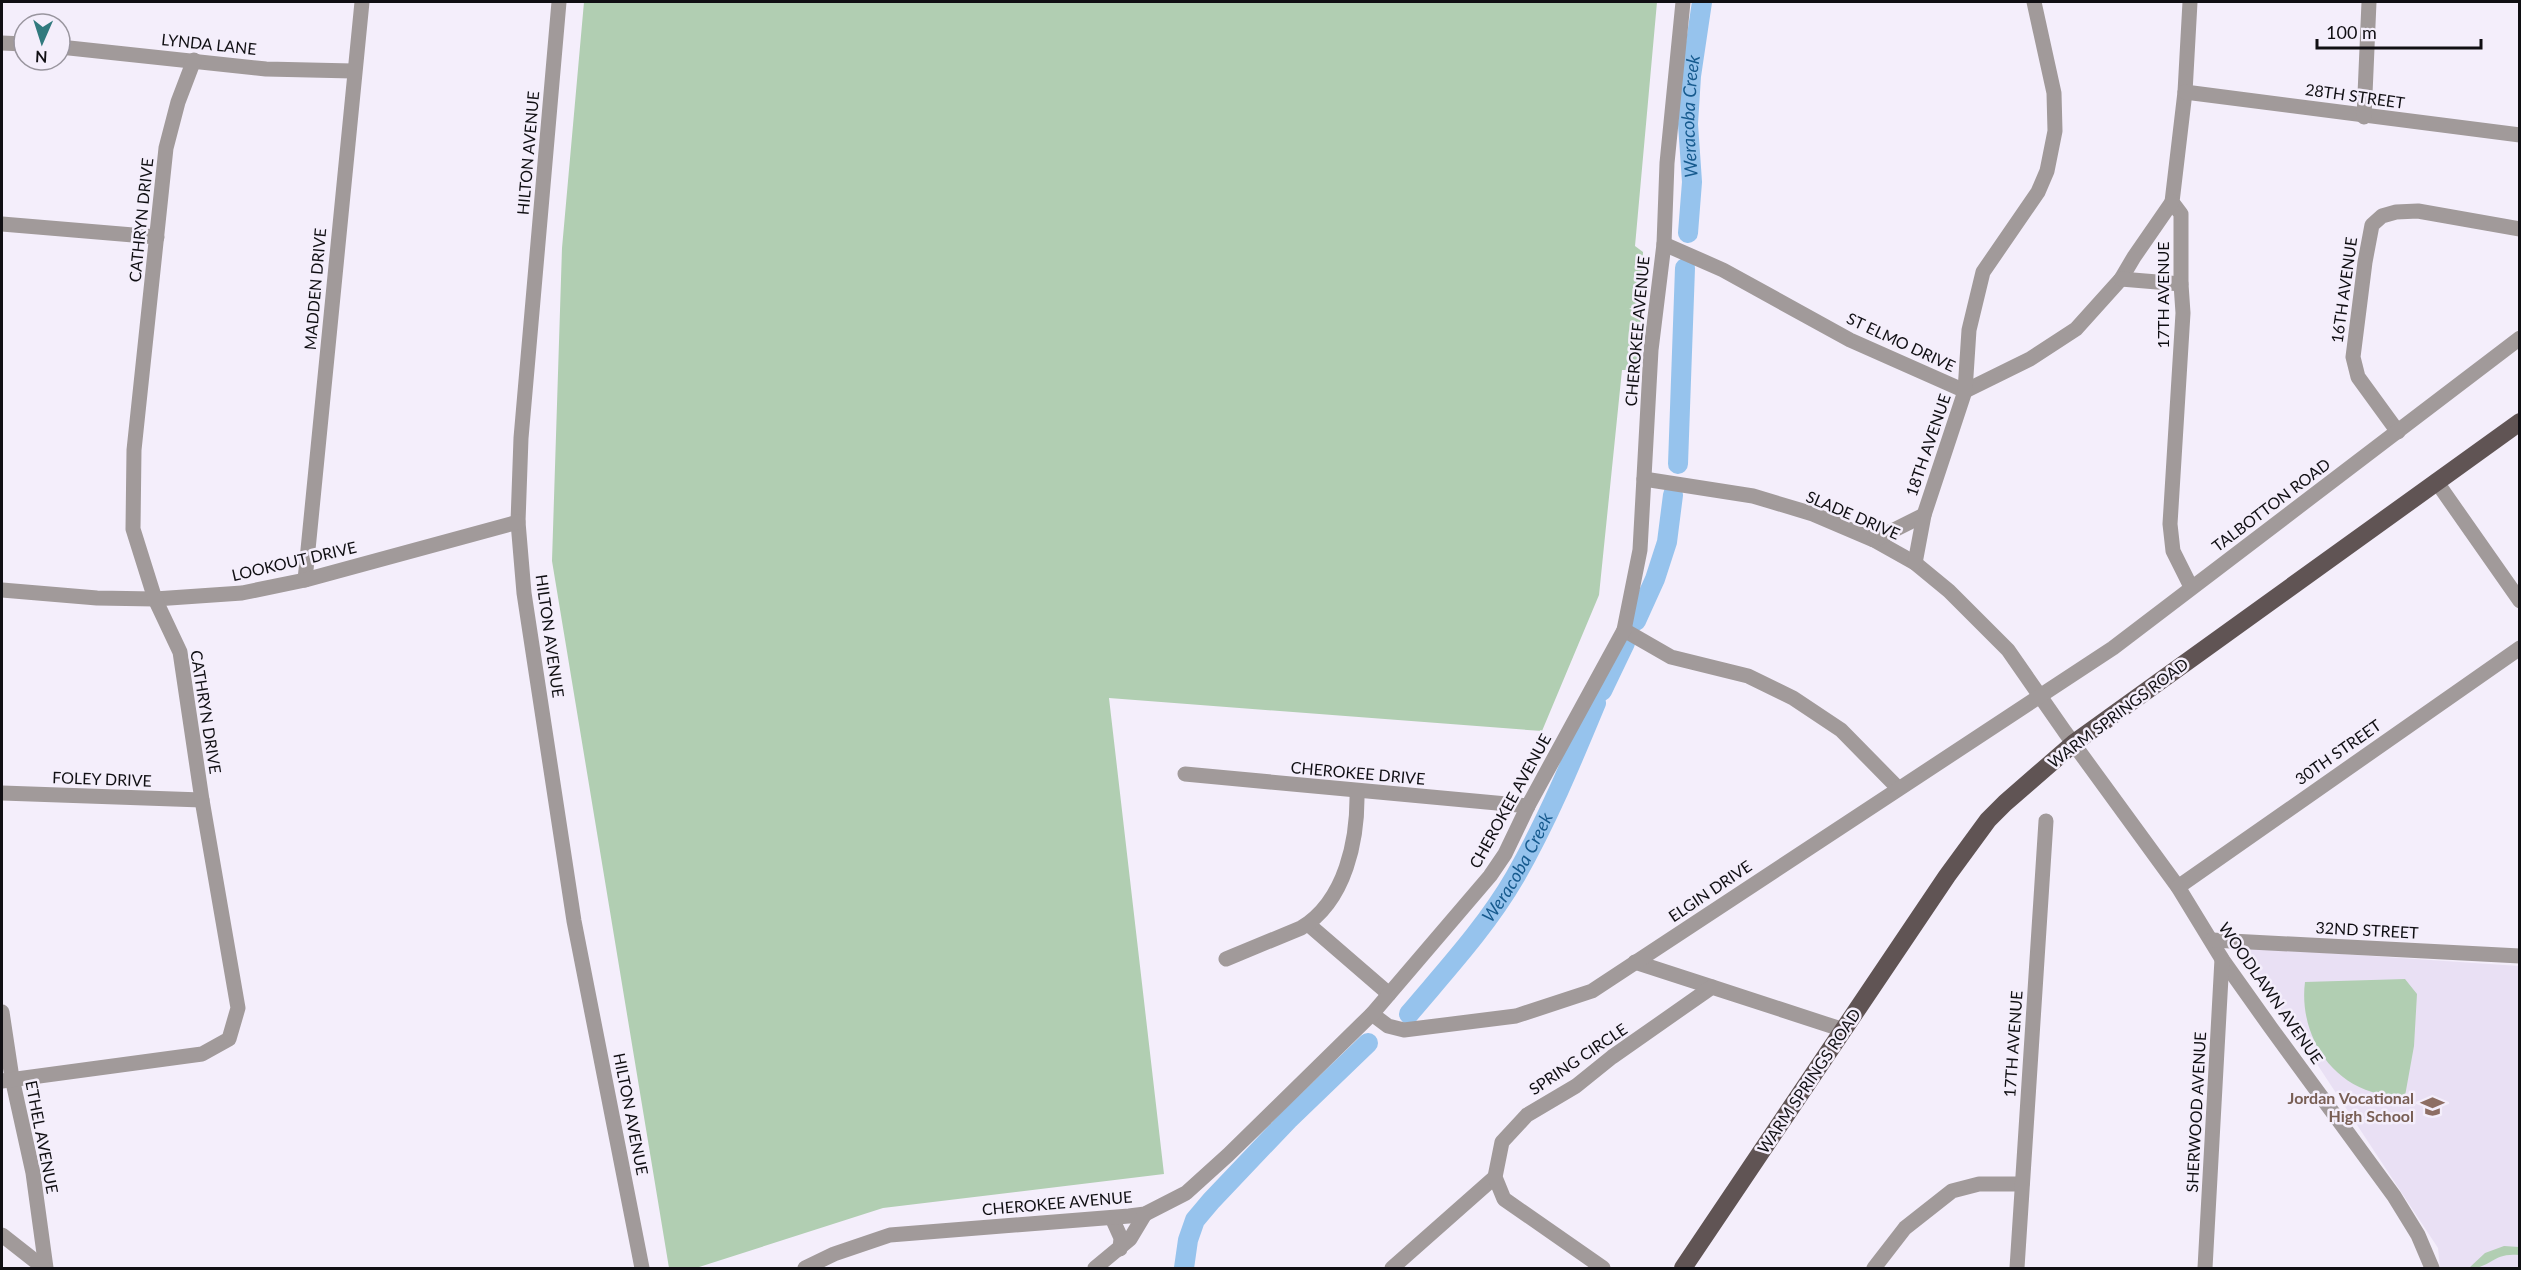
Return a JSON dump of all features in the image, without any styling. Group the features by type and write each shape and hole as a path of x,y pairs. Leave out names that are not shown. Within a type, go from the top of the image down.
{"main road":[{"name":"WARM SPRINGS ROAD","path":"1683,1269 1947,876 1988,820 2074,743 2520,422"}],"street":[{"name":"MADDEN DRIVE","path":"305,580 353,72 362,2"},
{"name":"HILTON AVENUE","path":"559,2 520,438 518,522 524,593 574,921 642,1269"},
{"name":"CHEROKEE AVENUE","path":"806,1269 834,1254 890,1235 1145,1214 1186,1193 1372,1014 1490,876 1505,854 1528,806 1624,630 1640,550 1651,350 1664,244 1667,163 1683,2"},
{"name":"18TH AVENUE","path":"1915,563 1924,515 1965,391 1970,330 1983,272 2038,192 2047,171 2055,131 2054,93 2034,2"},
{"name":"17TH AVENUE","path":"2190,2 2185,92 2172,202 2181,214 2183,313 2170,524 2173,551 2191,587"},
{"path":"2364,117 2369,2"},
{"name":"LYNDA LANE","path":"72,48 266,69 353,72"},
{"name":"CATHRYN DRIVE","path":"7,1080 202,1054 229,1039 238,1008 202,801 180,652 155,599 133,529 134,450 166,148 178,102 194,60"},
{"name":"28TH STREET","path":"2185,92 2364,117 2520,135"},
{"name":"ST ELMO DRIVE","path":"1664,244 1723,270 1850,340 1965,391 2030,359 2076,329 2121,279 2133,257 2172,202"},
{"name":"16TH AVENUE","path":"2398,432 2358,377 2353,357 2372,225 2382,216 2396,212 2418,211 2520,229"},
{"path":"2,224 157,237"},
{"path":"2121,279 2181,284"},
{"name":"TALBOTTON ROAD","path":"2040,696 2113,648 2520,338"},
{"name":"SLADE DRIVE","path":"1644,479 1753,496 1813,514 1874,540 1915,563 1949,591 2008,650 2074,743"},
{"path":"2436,481 2520,601"},
{"path":"1874,540 1924,515"},
{"name":"LOOKOUT DRIVE","path":"2,590 98,598 155,599 242,593 305,580 518,522"},
{"path":"1624,630 1671,657 1748,676 1793,698 1840,730 1898,788"},
{"name":"30TH STREET","path":"2178,886 2520,648"},
{"name":"ELGIN DRIVE","path":"1372,1014 1388,1026 1404,1030 1516,1016 1592,991 2040,696"},
{"name":"WOODLAWN AVENUE","path":"2074,743 2178,886 2222,958 2394,1196 2418,1235 2432,1269"},
{"name":"CHEROKEE DRIVE","path":"1185,774 1528,806"},
{"path":"1226,959 1308,924 1331,899 1340,884 1358,819 1357,791"},
{"name":"FOLEY DRIVE","path":"2,793 202,801"},
{"name":"17TH AVENUE","path":"2017,1269 2046,821"},
{"path":"1308,924 1389,994"},
{"name":"32ND STREET","path":"2212,940 2520,956"},
{"name":"SHERWOOD AVENUE","path":"2205,1269 2222,958"},
{"path":"1635,962 1844,1029"},
{"name":"SPRING CIRCLE","path":"1495,1177 1502,1142 1527,1115 1576,1086 1612,1057 1712,987"},
{"name":"ETHEL AVENUE","path":"2,1012 7,1080 33,1173 45,1269"},
{"path":"1392,1269 1495,1177 1504,1199 1603,1269"},
{"path":"1874,1269 1905,1228 1952,1191 1979,1185 2022,1184"},
{"path":"1095,1269 1130,1239 1145,1214"},
{"path":"1112,1218 1121,1238 1120,1248"},
{"path":"2,1235 45,1269"}],"shaded area":[{"name":"Jordan Vocational High School","path":"2240,947 2519,966 2519,1268 2440,1268 2438,1248"}],"green space":[{"path":"584,2 1657,2 1635,246 1643,252 1641,303 1629,309 1641,314 1638,365 1632,370 1622,370 1599,595 1542,731 1109,698 1164,1174 883,1208 696,1268 669,1268 552,561 562,248"},
{"path":"2405,979 2417,994 2414,1046 2405,1096 2372,1092 2355,1085 2341,1075 2319,1049 2306,1017 2305,982"},
{"path":"2504,1246 2519,1247 2519,1255 2503,1256 2482,1266 2469,1268 2485,1253"}],"waterway":[{"name":"Weracoba Creek","path":"1688,233 1692,182 1688,124 1691,76 1702,2"},
{"name":"Weracoba Creek","path":"1678,464 1685,268"},
{"name":"Weracoba Creek","path":"1636,621 1655,579 1667,542 1673,495"},
{"name":"Weracoba Creek","path":"1602,691 1625,643"},
{"name":"Weracoba Creek","path":"1409,1014 1478,931 1515,877 1548,813 1596,703"},
{"name":"Weracoba Creek","path":"1184,1268 1188,1240 1195,1220 1288,1120 1368,1043"}],"place":[{"name":"Jordan Vocational High School","path":"2432,1107"}]}
